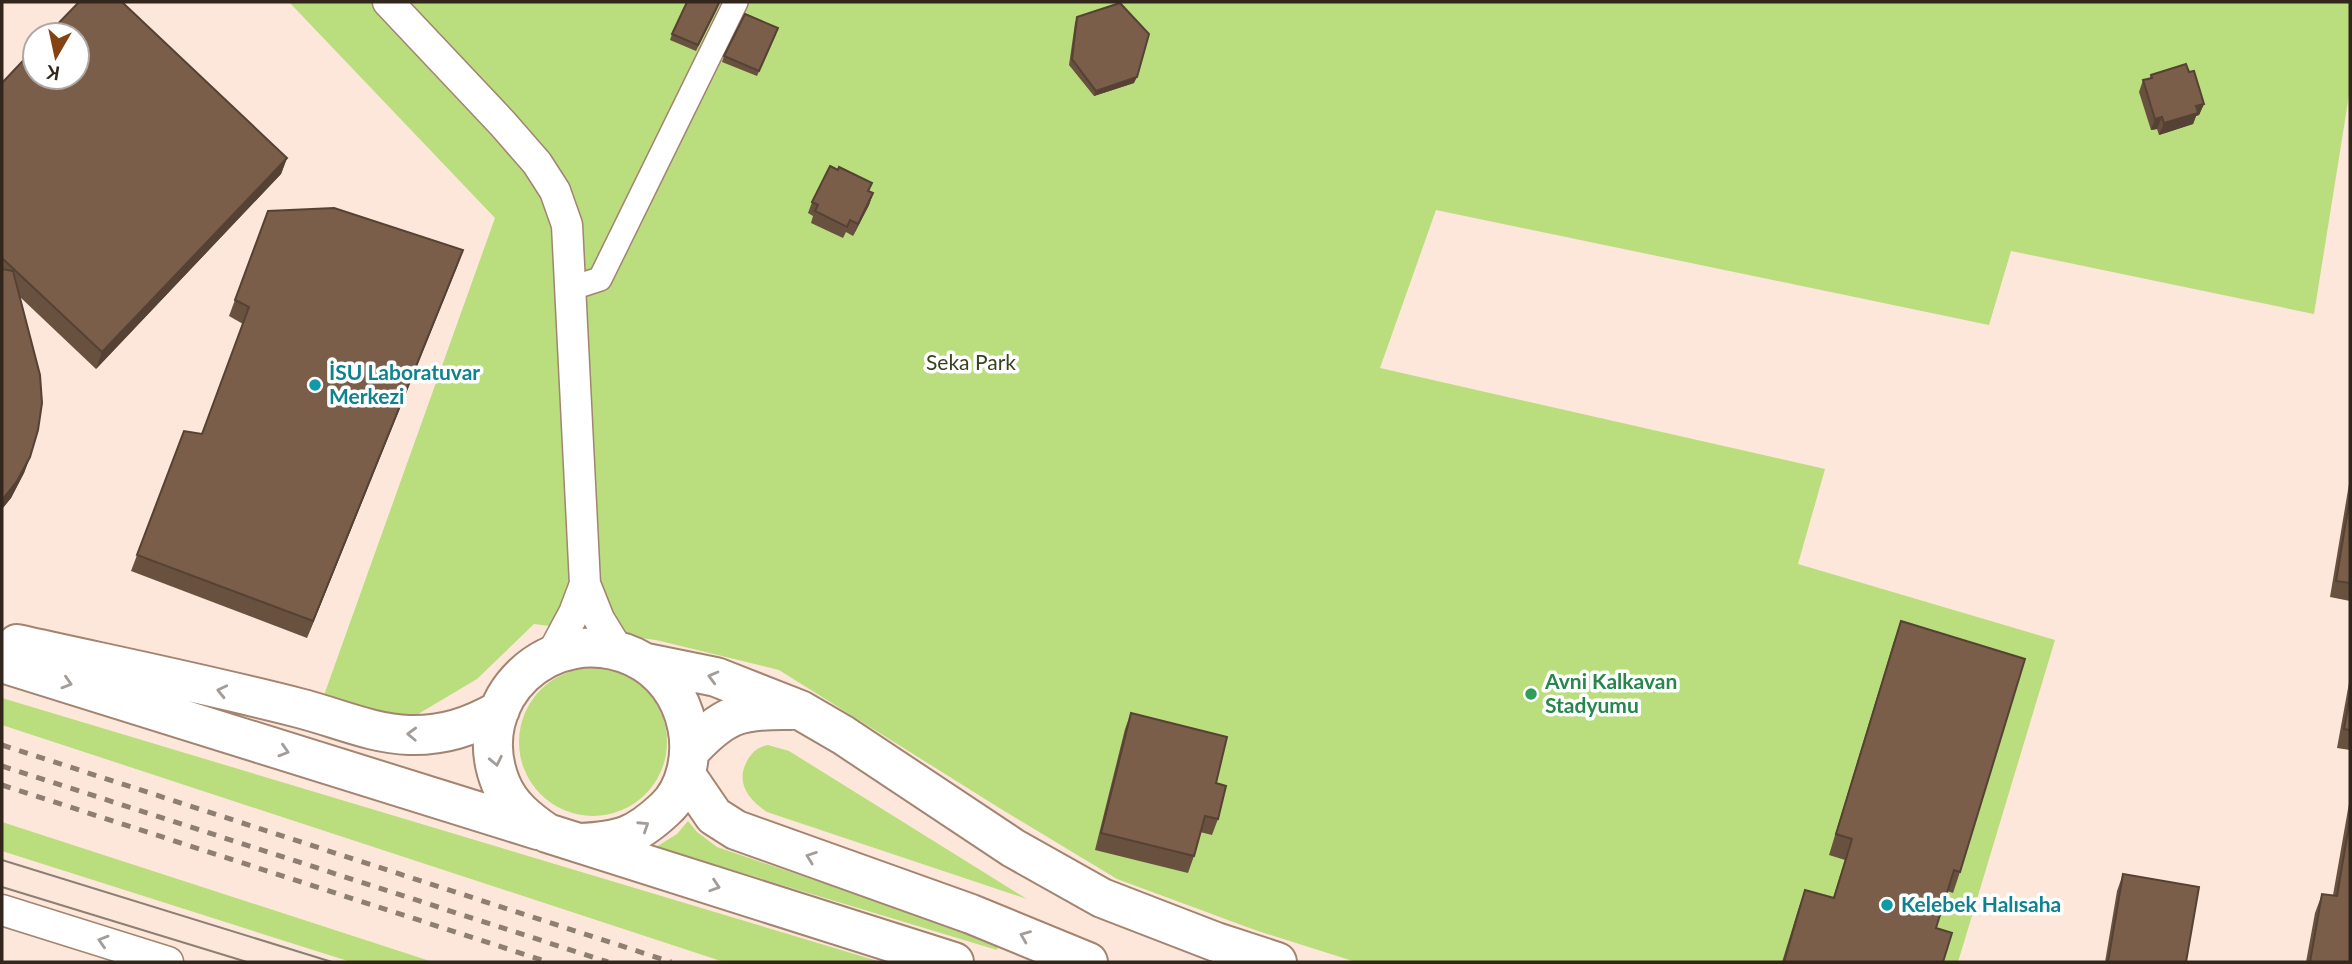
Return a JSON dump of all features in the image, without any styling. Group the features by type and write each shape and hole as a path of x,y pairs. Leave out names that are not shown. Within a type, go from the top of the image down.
{"main road":[{"path":"2,640 299,708 404,735 445,734 477,723 500,710"},
{"path":"800,710 758,709 734,715 711,729 688,764 670,805 645,828 614,841 564,838 520,813 501,785 493,752 496,718 509,690 530,667 557,652 587,647 716,677 800,710 843,735 1013,848 1102,898 1216,942 1278,962"},
{"path":"633,657 669,684 684,711 691,741 688,764 714,816 736,830 971,914 1088,962"},
{"path":"2,663 954,962"}],"street":[{"path":"388,2 503,124 537,163 555,191 567,225 572,288 585,584 600,619 633,657"},
{"path":"572,288 600,279 736,2"},
{"path":"551,656 574,613 585,584"},
{"path":"2,910 168,962"}],"green space":[{"name":"Seka Park","path":"289,2 2350,2 2350,89 2314,314 2011,251 1989,325 1436,210 1380,368 1825,469 1798,564 2055,640 1958,962 1356,962 1255,930 1117,879 779,670 656,640 534,624 477,679 408,720 323,698 495,218"},
{"path":"593,668 621,673 646,689 662,714 667,742 662,770 646,795 621,811 593,816 565,811 540,795 524,770 519,742 524,714 540,689 565,673"},
{"path":"2,698 881,962 724,962 2,725"},
{"path":"768,745 789,751 1027,899 767,812 750,796 743,784 743,777 751,755"},
{"path":"688,821 697,832 717,847 999,943 997,950 656,847 677,834"},
{"path":"2,822 433,962 351,962 2,851"}],"building":[{"path":"79,2 122,2 287,158 102,352 2,258 2,83 21,63 21,91 91,91 91,21 61,21"},
{"path":"687,2 719,3 698,45 672,34"},
{"path":"1120,3 1149,34 1137,77 1096,91 1072,59 1077,17"},
{"path":"745,14 778,28 759,71 724,56"},
{"path":"2186,64 2189,72 2194,71 2204,104 2196,106 2198,113 2164,123 2162,117 2155,119 2143,80"},
{"path":"830,166 838,170 839,167 872,183 868,191 873,193 858,224 850,220 847,227 815,211 818,205 812,202"},
{"name":"İSU Laboratuvar Merkezi","path":"334,208 463,250 313,621 137,555 184,431 202,434 249,307 235,300 268,211"},
{"path":"2,269 13,271 40,375 42,403 30,457 17,481 2,500"},
{"path":"2350,497 2350,583 2336,581"},
{"path":"1901,621 2025,659 1960,872 1954,870 1936,928 1952,933 1943,962 1784,962 1805,890 1834,898 1852,839 1836,834"},
{"path":"2350,694 2350,730 2344,729"},
{"path":"1131,713 1227,737 1216,783 1226,786 1218,819 1205,816 1194,856 1101,833"},
{"path":"2350,819 2350,962 2310,962 2322,894 2337,896"},
{"path":"2123,874 2199,887 2186,962 2108,962"}],"tram line":[{"path":"2,860 332,962"},
{"path":"2,887 247,962"}],"railway":[{"path":"2,745 671,962"},
{"path":"2,766 608,962"},
{"path":"2,785 548,962"}],"place":[{"name":"İSU Laboratuvar Merkezi","path":"315,385"},
{"name":"Avni Kalkavan Stadyumu","path":"1531,694"},
{"name":"Kelebek Halısaha","path":"1887,905"}]}
